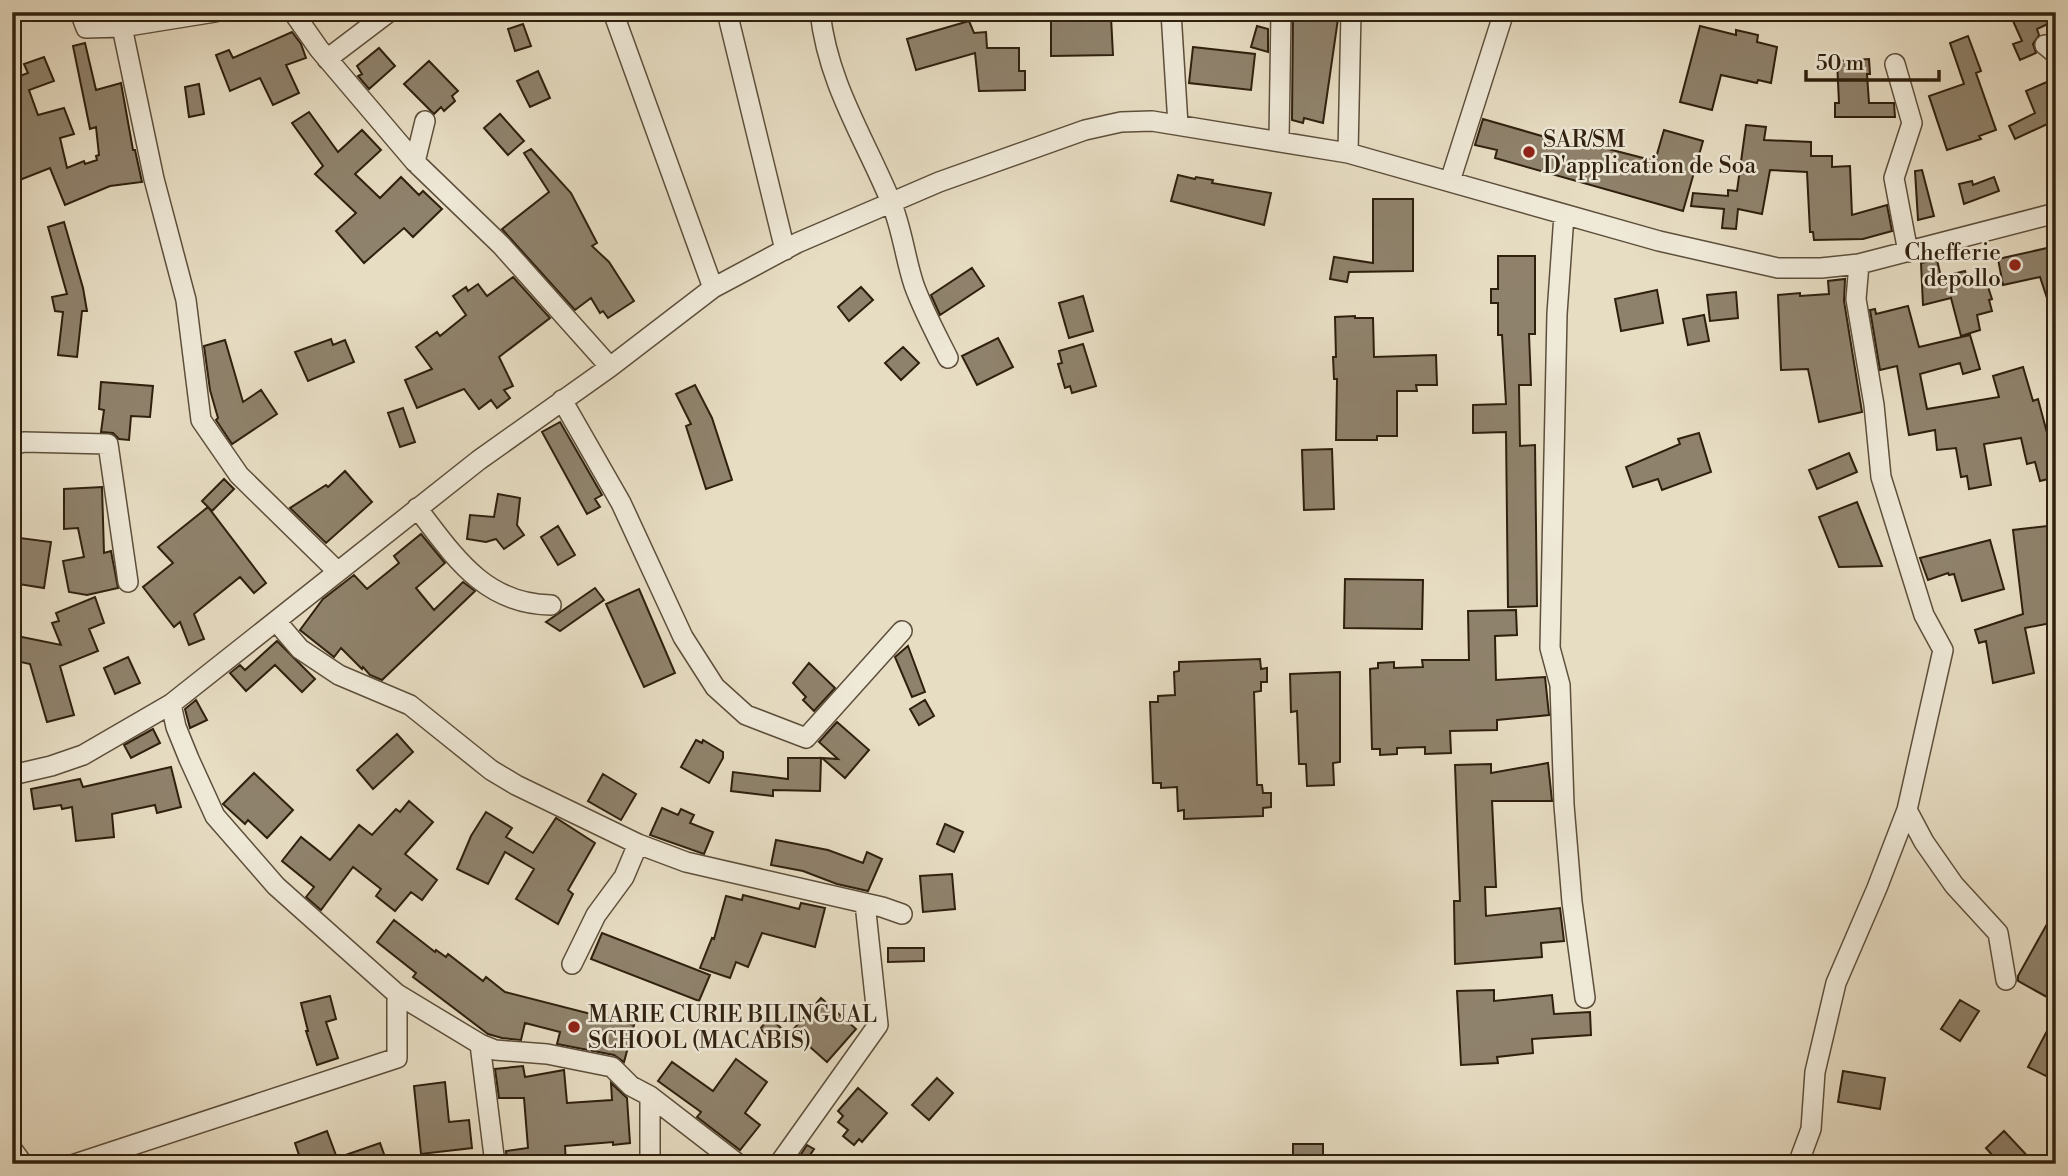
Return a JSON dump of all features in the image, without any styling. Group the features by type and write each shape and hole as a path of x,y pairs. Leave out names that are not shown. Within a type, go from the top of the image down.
{"street":[{"path":"80,12 86,28 122,27 215,12"},
{"path":"293,12 300,26 415,162 501,245 610,367"},
{"path":"327,59 389,12"},
{"path":"613,12 713,288"},
{"path":"727,12 785,250"},
{"path":"820,12 823,40 845,107 892,204 914,283 948,358"},
{"path":"1171,12 1178,125"},
{"path":"1279,140 1281,12"},
{"path":"1348,153 1350,12"},
{"path":"1450,181 1504,12"},
{"path":"122,27 154,178 186,300 201,419 239,475 337,571"},
{"path":"1895,64 1912,123 1894,178 1908,252"},
{"path":"415,162 425,121"},
{"path":"12,775 83,755 171,704 479,460 610,367 713,288 785,250 939,182 1085,130 1121,122 1152,121 1348,153 1659,241 1778,268 1821,268 1859,264 2056,213"},
{"path":"1564,215 1557,314 1550,648 1560,685 1564,805 1571,888 1586,998"},
{"path":"1798,1164 1811,1129 1815,1072 1836,983 1908,810 1943,650 1924,615 1881,477 1874,405 1856,299 1859,264"},
{"path":"562,400 621,503 683,637 715,687 746,715 806,738 902,631"},
{"path":"12,445 24,442 108,444 128,582"},
{"path":"417,508 467,569 499,594 534,605 551,605"},
{"path":"276,621 300,649 339,676 410,705 491,770 516,785 638,844 686,862 902,914"},
{"path":"171,704 176,727 215,816 276,886 397,993 480,1044 495,1050 547,1054 612,1067 631,1086 650,1096 738,1164"},
{"path":"1908,810 1924,842 1954,885 1998,933 2006,980"},
{"path":"572,964 596,915 624,877 638,844"},
{"path":"779,1164 878,1025 865,903"},
{"path":"75,1164 397,1058 397,993"},
{"path":"480,1044 495,1164"},
{"path":"650,1096 650,1164"},
{"path":"12,1149 23,1164"}],"building":[{"path":"1293,12 1339,12 1323,123 1304,118 1303,123 1292,120"},
{"path":"2009,12 2056,12 2056,20 2037,29 2039,35 2033,44 2036,53 2020,60 2013,44 2022,41"},
{"path":"1111,17 1113,55 1051,56 1051,21"},
{"path":"969,21 974,33 986,32 987,48 1019,48 1019,71 1025,71 1025,90 979,91 975,53 916,70 907,39"},
{"path":"523,24 531,46 515,51 508,29"},
{"path":"1257,26 1268,29 1268,52 1251,47"},
{"path":"1700,26 1736,35 1736,30 1758,35 1757,42 1777,47 1771,83 1758,80 1757,83 1721,75 1712,110 1680,102"},
{"path":"292,32 301,44 306,58 286,65 299,93 273,105 260,78 230,91 216,55 229,50 233,58"},
{"path":"1968,36 1981,71 1976,73 1996,130 1979,136 1981,139 1947,150 1929,96 1964,84 1950,43"},
{"path":"85,43 96,90 121,83 133,150 142,182 110,186 65,205 50,168 12,183 12,140 18,138 12,121 12,79 28,73 24,64 44,57 54,81 29,90 38,115 64,108 74,134 60,138 67,168 84,161 85,164 97,160 96,156 99,155 96,127 90,129 73,46"},
{"path":"1193,47 1255,54 1251,90 1189,83"},
{"path":"379,48 395,66 369,89 358,76 362,74 357,66"},
{"path":"1869,59 1869,103 1894,103 1895,117 1835,117 1835,103 1839,103 1837,61"},
{"path":"429,61 458,91 452,96 455,101 444,111 441,107 434,114 404,84"},
{"path":"538,71 550,98 530,107 517,81"},
{"path":"2056,78 2056,120 2015,139 2009,126 2035,113 2026,91"},
{"path":"199,84 204,114 189,117 185,87"},
{"path":"309,112 338,152 362,130 381,150 355,174 380,198 401,177 419,195 423,191 442,209 413,237 404,228 364,263 336,231 356,213 315,174 323,166 292,123"},
{"path":"500,114 524,141 508,155 484,128"},
{"path":"1483,119 1580,147 1581,142 1655,161 1664,130 1703,141 1683,211 1495,158 1497,150 1475,145"},
{"path":"1746,125 1766,127 1764,140 1811,142 1811,156 1832,156 1832,167 1850,166 1852,215 1887,205 1892,231 1863,239 1814,240 1813,232 1810,232 1807,172 1770,170 1762,214 1738,209 1736,229 1722,228 1724,209 1691,206 1693,193 1728,196 1728,190 1737,191"},
{"path":"531,149 571,193 597,243 592,246 609,262 634,301 608,318 603,311 600,313 591,298 575,310 502,229 549,192 524,153"},
{"path":"1922,170 1934,216 1918,220 1915,171"},
{"path":"1178,175 1271,193 1264,225 1171,201"},
{"path":"1994,177 1999,191 1964,204 1959,184 1972,181 1973,185"},
{"path":"1373,199 1413,199 1413,271 1349,272 1347,282 1330,279 1334,257 1373,263"},
{"path":"64,222 87,311 82,311 77,357 58,355 63,312 55,311 52,297 67,294 48,227"},
{"path":"2056,246 2056,316 2053,316 2040,277 2003,285 1998,259"},
{"path":"1498,256 1535,256 1535,334 1529,334 1531,385 1519,385 1520,446 1535,445 1537,606 1508,607 1506,432 1473,433 1473,405 1506,404 1502,335 1498,335 1498,303 1491,303 1491,289 1498,289"},
{"path":"1937,260 1941,277 1965,271 1969,283 1985,278 1992,299 1989,300 1992,311 1977,315 1980,330 1961,336 1951,298 1923,305 1921,263"},
{"path":"972,268 984,286 940,315 931,295"},
{"path":"513,277 550,318 499,357 513,386 504,390 510,398 497,408 491,400 479,409 464,389 417,408 405,380 432,369 416,347 437,332 440,336 466,315 453,296 466,287 468,291 478,284 487,296"},
{"path":"1845,279 1844,301 1862,412 1819,422 1808,369 1781,370 1778,295 1829,294 1828,281"},
{"path":"861,287 873,300 849,321 838,307"},
{"path":"1657,290 1663,323 1621,331 1615,299"},
{"path":"1736,292 1738,318 1710,321 1707,295"},
{"path":"1083,296 1093,331 1069,338 1059,303"},
{"path":"1908,306 1919,347 1970,335 1980,369 1963,374 1960,363 1920,374 1927,409 1999,397 1993,376 2023,367 2033,401 2038,399 2050,444 2056,442 2056,477 2040,481 2035,462 2027,464 2021,438 1984,444 1991,485 1969,489 1967,476 1961,477 1956,448 1937,450 1935,430 1909,435 1897,366 1880,370 1870,310 1875,309 1876,314"},
{"path":"1704,315 1709,341 1688,345 1683,319"},
{"path":"1335,317 1373,318 1374,357 1436,355 1437,385 1416,385 1417,391 1397,391 1397,436 1377,436 1377,440 1336,440 1337,379 1334,379 1333,357 1336,357"},
{"path":"998,338 1013,367 977,385 962,356"},
{"path":"331,339 333,345 345,340 354,362 308,381 295,352"},
{"path":"225,340 243,402 261,390 277,414 232,444 216,420 218,418 210,390 204,346"},
{"path":"1083,344 1096,386 1072,393 1070,386 1065,388 1058,364 1062,363 1059,351"},
{"path":"903,347 919,363 901,380 885,363"},
{"path":"101,382 153,386 150,417 131,416 129,440 119,439 113,433 101,432 104,410 99,409"},
{"path":"695,385 712,418 732,480 706,489 686,426 691,424 676,394"},
{"path":"403,408 415,442 400,447 388,413"},
{"path":"560,422 602,495 595,499 600,507 587,514 542,432"},
{"path":"1699,433 1711,472 1662,490 1658,479 1633,487 1626,467 1680,444 1678,439"},
{"path":"1332,449 1334,509 1304,510 1302,450"},
{"path":"1849,453 1857,472 1817,489 1809,470"},
{"path":"345,471 372,502 326,543 290,508 326,485 328,487"},
{"path":"224,479 234,489 212,511 202,501"},
{"path":"102,487 104,553 111,551 118,588 87,595 69,592 63,561 84,557 78,528 64,529 64,489"},
{"path":"498,494 520,498 517,525 524,535 504,549 496,539 486,542 467,539 470,515 494,517"},
{"path":"1857,502 1882,566 1839,567 1819,517"},
{"path":"208,507 266,583 254,593 240,577 194,614 204,639 189,645 180,622 174,627 143,587 173,563 158,547"},
{"path":"2056,525 2056,622 2025,628 2034,673 1993,683 1986,641 1979,643 1975,630 2023,614 2013,530"},
{"path":"558,526 575,555 558,565 541,537"},
{"path":"421,534 445,563 416,588 434,610 463,582 475,591 382,680 370,675 363,667 362,669 341,648 334,657 300,630 323,599 354,575 367,589 399,563 394,556"},
{"path":"12,537 51,542 44,588 12,583"},
{"path":"1990,540 2004,589 1962,601 1954,574 1948,573 1928,580 1920,558"},
{"path":"1345,579 1423,580 1422,629 1344,628"},
{"path":"595,588 604,600 560,631 546,622"},
{"path":"639,589 675,673 644,687 606,604"},
{"path":"95,597 104,623 89,629 98,651 60,666 74,715 47,722 30,664 12,660 12,635 61,645 52,623 59,621 56,613"},
{"path":"1516,610 1517,635 1495,636 1496,680 1545,677 1549,715 1497,720 1497,730 1450,731 1451,753 1425,754 1425,747 1397,748 1397,754 1380,755 1380,749 1372,749 1370,669 1378,668 1378,663 1394,662 1394,668 1423,667 1422,660 1469,660 1468,611"},
{"path":"277,641 315,679 302,692 275,665 246,691 230,673 240,665 245,670"},
{"path":"908,646 925,692 912,697 895,657"},
{"path":"128,657 140,683 115,694 104,668"},
{"path":"1260,659 1261,669 1267,668 1267,682 1261,682 1261,691 1254,692 1257,785 1262,785 1263,793 1271,793 1271,807 1263,808 1263,816 1184,819 1184,810 1178,811 1177,787 1161,788 1161,783 1153,783 1150,702 1158,702 1158,696 1175,695 1174,672 1179,671 1179,662"},
{"path":"809,663 835,688 814,711 803,700 806,697 793,683"},
{"path":"1340,672 1340,762 1333,763 1334,785 1307,786 1306,764 1299,764 1297,711 1291,712 1290,674"},
{"path":"196,700 207,720 190,728 185,709"},
{"path":"925,700 934,716 919,725 910,709"},
{"path":"837,722 869,750 845,778 822,758 838,759 819,742"},
{"path":"153,729 160,743 131,758 124,745"},
{"path":"397,734 413,752 373,789 357,770"},
{"path":"696,740 702,743 703,740 723,752 723,758 709,783 681,767"},
{"path":"788,758 821,758 820,791 773,790 773,796 731,791 733,772 788,779"},
{"path":"1548,763 1552,801 1492,801 1496,887 1485,887 1486,916 1560,908 1564,941 1541,943 1542,957 1455,964 1454,901 1460,901 1455,765 1491,764 1491,773"},
{"path":"171,767 181,807 157,813 155,805 112,814 114,837 76,841 72,807 62,809 61,805 34,809 31,789 80,779 83,787"},
{"path":"254,773 293,810 267,838 248,820 245,824 223,804"},
{"path":"603,774 636,794 621,820 588,801"},
{"path":"409,801 433,822 405,854 437,880 422,900 411,892 395,911 376,896 381,889 353,867 321,910 306,897 314,887 282,861 301,837 330,860 359,825 372,835 396,809 400,812"},
{"path":"662,808 678,815 681,809 694,815 690,823 713,832 704,854 650,835"},
{"path":"486,812 512,828 506,837 533,853 556,818 595,843 568,890 573,894 558,924 516,899 534,869 505,852 488,884 457,869 471,836"},
{"path":"945,824 963,832 954,852 937,844"},
{"path":"776,840 828,850 863,863 867,852 882,859 868,891 837,884 803,871 771,865"},
{"path":"952,874 955,909 923,912 920,876"},
{"path":"743,895 799,909 801,903 825,908 815,947 762,933 748,967 736,962 730,978 700,968 712,938 714,939 726,896 742,900"},
{"path":"394,920 435,952 436,950 446,957 448,954 483,981 486,977 505,992 634,1025 624,1062 614,1055 557,1044 560,1032 525,1023 521,1040 488,1034 413,977 416,973 377,942"},
{"path":"2047,924 2056,929 2056,1002 2018,981 2018,976"},
{"path":"602,933 710,975 699,1001 591,959"},
{"path":"888,948 924,948 924,961 888,962"},
{"path":"1494,990 1494,1001 1552,995 1554,1014 1590,1012 1591,1035 1532,1039 1533,1053 1497,1057 1498,1063 1461,1065 1457,991"},
{"path":"330,996 336,1019 326,1022 338,1058 317,1065 306,1031 301,1003"},
{"path":"821,998 856,1029 827,1062 792,1031"},
{"path":"1960,1000 1979,1011 1960,1041 1941,1029"},
{"path":"2056,1014 2056,1081 2028,1067"},
{"path":"769,1018 791,1036 782,1047 760,1029"},
{"path":"736,1059 767,1082 745,1113 760,1125 740,1150 697,1117 701,1112 658,1081 672,1062 713,1091"},
{"path":"523,1066 525,1077 564,1070 567,1103 612,1100 611,1083 627,1098 630,1143 565,1146 566,1164 507,1164 506,1151 528,1148 524,1098 499,1098 495,1069"},
{"path":"1843,1071 1885,1078 1880,1109 1838,1102"},
{"path":"937,1078 953,1093 929,1120 912,1105"},
{"path":"445,1082 449,1122 469,1120 472,1148 421,1154 414,1086"},
{"path":"858,1088 887,1113 862,1142 859,1139 854,1145 843,1136 848,1130 838,1122 843,1116 838,1111"},
{"path":"327,1131 337,1158 380,1143 385,1157 366,1164 302,1164 295,1143"},
{"path":"2004,1131 2035,1164 2000,1164 1986,1148"},
{"path":"1293,1144 1323,1144 1323,1162 1293,1163"},
{"path":"807,1145 814,1149 804,1164 799,1164 796,1162"}],"place":[{"name":"SAR/SM D'application de Soa","path":"1529,152"},
{"name":"Chefferie depollo","path":"2015,265"},
{"name":"MARIE CURIE BILINGUAL SCHOOL (MACABIS)","path":"574,1027"}]}
